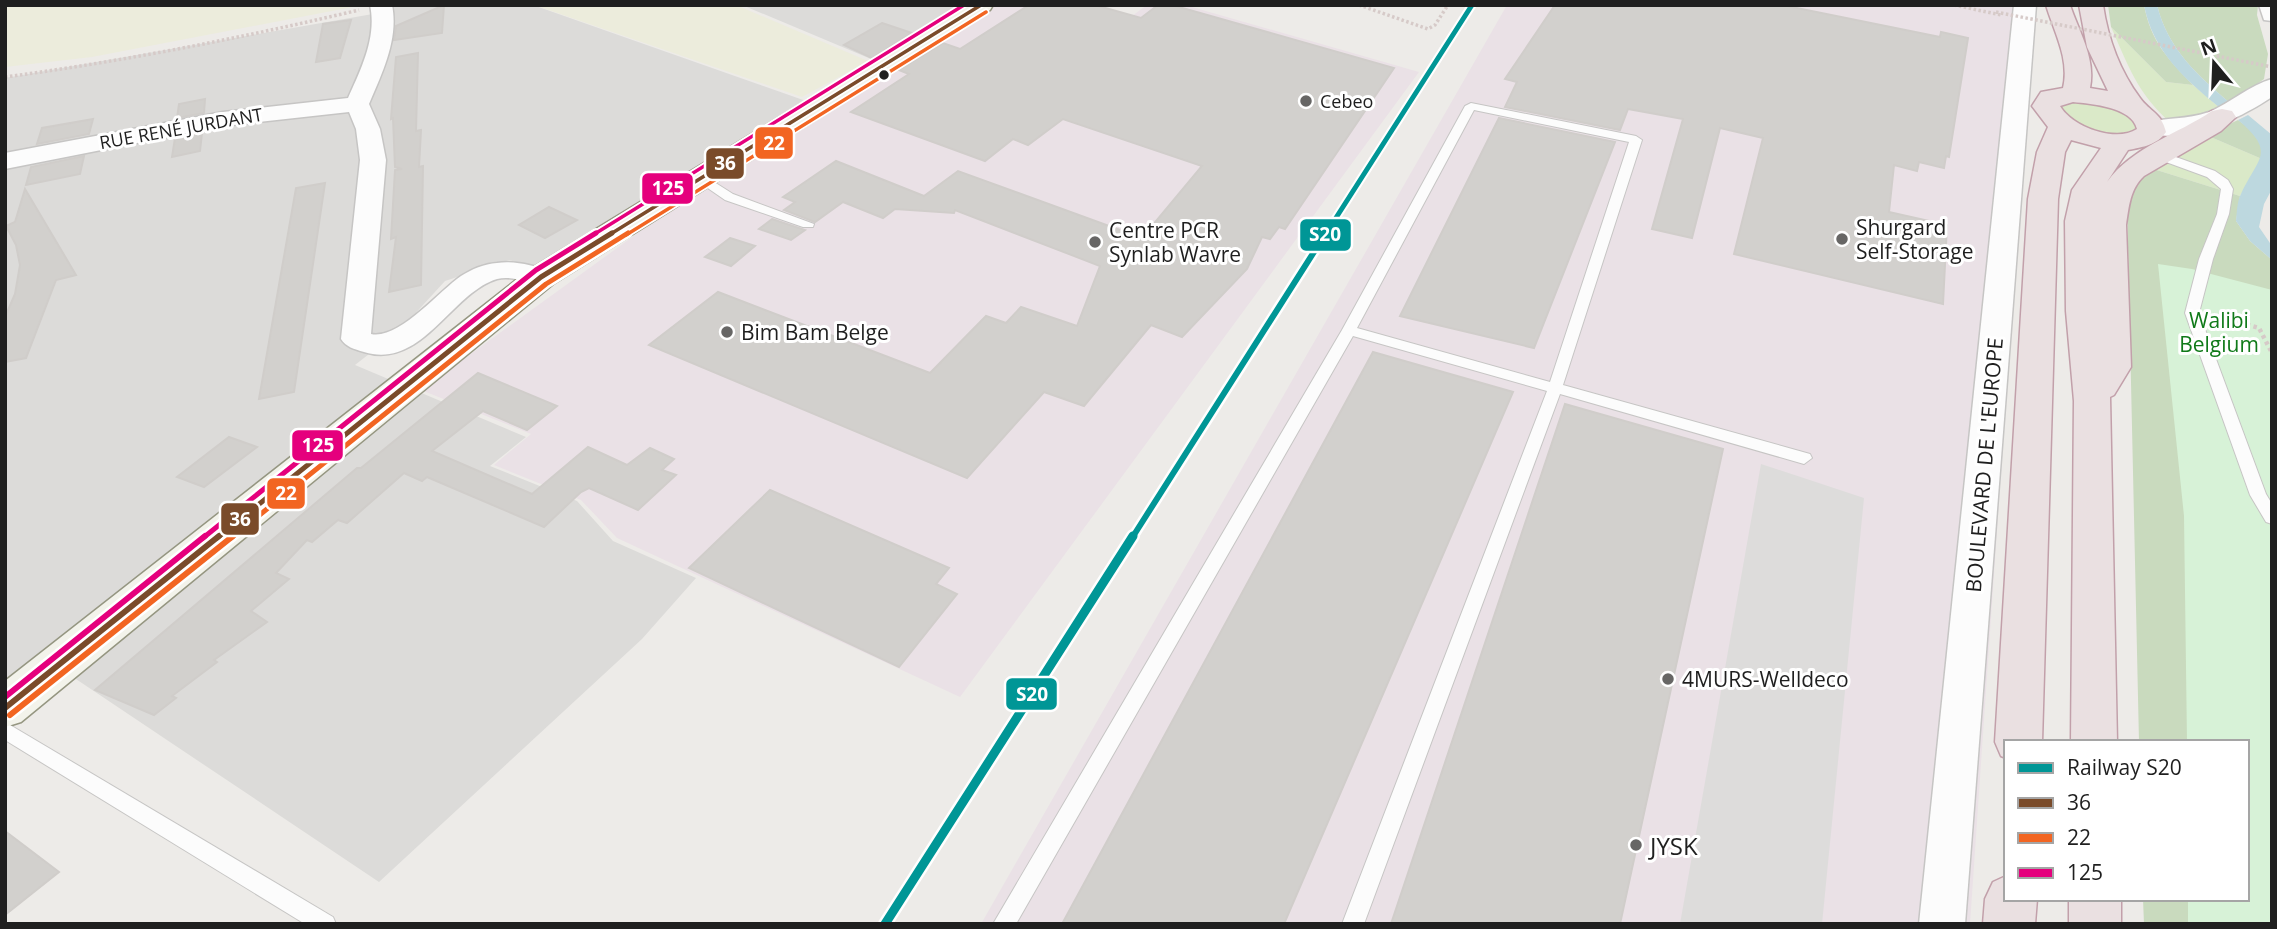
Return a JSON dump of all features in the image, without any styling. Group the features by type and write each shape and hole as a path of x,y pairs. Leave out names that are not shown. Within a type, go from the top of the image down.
{"highway":[{"name":"BOULEVARD DE L'EUROPE","path":"2018,740 2043,199 2052,152 2079,79 2078,66 2057,5"},
{"path":"2091,5 2092,23 2101,55 2132,108"},
{"path":"2103,97 2132,108 2146,118 2156,141 2152,132 2145,139 2119,142 2090,136 2068,110 2103,97"},
{"path":"2092,401 2113,367 2110,225 2123,180 2136,168 2156,141 2205,130 2222,117"},
{"path":"2094,740 2092,401 2083,311 2081,221 2087,190 2119,142"},
{"path":"2009,924 2011,901"},
{"path":"2095,901 2095,924"}],"main road":[{"path":"5,708 541,277 981,5"}],"street":[{"path":"2269,5 2272,15"},
{"path":"370,8 384,12 379,53 357,104 368,129 373,160 356,339 377,346 397,341 415,330 459,289 489,273 509,269 541,277"},
{"name":"BOULEVARD DE L'EUROPE","path":"1942,924 2015,12"},
{"path":"2222,117 2272,86"},
{"name":"RUE RENÉ JURDANT","path":"5,160 223,119 357,104"}],"lane":[{"path":"1004,924 1349,330 1471,106 1636,139 1555,388 1353,924"},
{"path":"2156,141 2224,183 2227,189 2223,214 2206,259 2192,313 2258,495 2272,518"},
{"path":"700,177 729,197 808,224"},
{"path":"1349,330 1804,458"},
{"path":"5,730 325,924"}],"path":[{"path":"1359,5 1428,29 1435,25 1448,5"},
{"path":"1954,5 2015,12"},
{"path":"1964,5 2015,12 2272,67"},
{"path":"5,76 103,64 223,42 370,8"}],"shaded area":[{"path":"392,5 533,5 806,101 536,268 509,260 445,281 401,329 355,365 526,437 490,466 577,501 613,541 696,578 642,639 379,882 52,663 5,700 5,78 390,11"},
{"path":"742,5 960,5 871,59"},
{"path":"995,5 1044,5 1117,27 1147,5 1185,5 1419,72 960,697 617,538 581,500 494,465 531,434 421,390 671,209"},
{"path":"1507,5 2033,5 1970,924 981,924"},
{"path":"1761,464 1864,498 1822,924 1680,924"}],"green space":[{"path":"5,5 363,5 92,57 5,67"},
{"path":"534,5 736,5 868,61 802,97"},
{"path":"2108,5 2144,5 2156,40 2193,85 2166,82 2111,27"},
{"path":"2157,5 2258,5 2257,15 2268,54 2264,79 2230,103 2195,71 2176,48"},
{"path":"2111,27 2166,82 2193,85 2220,108 2171,123 2142,90"},
{"path":"2072,101 2115,109 2137,124 2136,129 2114,135 2083,128 2060,108"},
{"path":"2238,120 2249,128 2264,148 2262,159 2206,135"},
{"path":"2206,135 2262,159 2240,196 2147,167"},
{"path":"2147,167 2240,196 2236,221 2250,241 2272,260 2272,924 2144,924 2143,901 2249,901 2249,740 2139,740 2127,202 2131,185"},
{"name":"Walibi Belgium","path":"2158,264 2192,269 2272,290 2272,924 2188,924 2188,901 2249,901 2249,740 2187,740 2184,516"}],"water":[{"path":"2144,5 2157,5 2176,48 2195,71 2230,103 2220,108 2172,63 2155,37"},
{"path":"2248,115 2272,135 2272,189 2264,204 2259,227 2272,246 2272,260 2250,241 2236,221 2240,197 2258,163 2261,148 2250,131 2238,120"}],"building":[{"path":"444,5 442,33 394,40 396,26"},
{"path":"1029,5 1095,5 1141,18 1158,5 1172,5 1394,68 1285,229 1279,227 1270,239 1262,237 1247,269 1182,337 1151,325 1084,406 1044,392 967,478 649,345 718,292 930,373 986,316 1006,323 1021,307 1077,326 1100,266 955,210 954,213 895,209 883,218 843,202 815,222 784,210 795,202 783,197 836,161 924,196 958,171 1142,238 1202,166 1063,119 1028,145 1013,139 985,161 851,112 909,74 899,70 943,43 960,49"},
{"path":"1555,5 1782,5 1940,37 1941,32 1968,38 1949,157 1946,156 1944,168 1919,162 1917,171 1894,165 1889,212 1947,225 1943,304 1734,254 1763,138 1720,128 1692,238 1652,229 1683,119 1628,109 1620,130 1505,107 1517,82 1505,79"},
{"path":"351,20 340,58 316,62 323,24"},
{"path":"882,23 912,33 872,58 844,45"},
{"path":"418,53 416,131 421,130 419,167 423,166 421,285 389,292 396,237 391,239 395,170 402,169 395,167 393,118 391,119 396,57"},
{"path":"205,99 204,113 177,118 179,104"},
{"path":"1499,118 1615,142 1534,348 1400,316"},
{"path":"93,119 89,134 37,144 42,128"},
{"path":"202,133 200,151 172,157 175,138"},
{"path":"84,156 80,174 26,185 31,167"},
{"path":"325,183 294,392 259,399 296,188"},
{"path":"25,189 76,275 56,280 26,358 5,362 5,317 15,294 20,265 16,245 6,226 15,222"},
{"path":"549,207 577,220 545,238 519,225"},
{"path":"772,219 805,230 791,240 759,229"},
{"path":"730,238 755,246 731,266 705,257"},
{"path":"1373,352 1513,392 1284,924 1062,924"},
{"path":"478,373 557,406 527,430 483,411 432,451 532,494 588,447 627,465 650,448 674,459 662,470 676,475 638,510 589,488 581,492 544,527 427,477 422,481 404,473 347,523 338,520 312,542 307,540 276,573 289,579 251,611 267,622 214,660 217,662 172,696 176,698 154,715 95,690 357,468 361,468"},
{"path":"1565,404 1723,449 1620,924 1391,924"},
{"path":"229,437 257,447 204,487 177,477"},
{"path":"770,490 949,568 936,584 957,594 899,667 689,568"},
{"path":"5,831 59,872 5,915"}],"rail line":[{"name":"S20","path":"885,924 1472,5"}],"transit line":[{"name":"125","path":"5,697 536,270 964,5"},
{"name":"36","path":"5,708 541,277 981,5"},
{"name":"22","path":"10,715 546,284 986,12"}],"place":[{"name":"Cebeo","path":"1306,101"},
{"name":"Shurgard Self-Storage","path":"1842,239"},
{"name":"Centre PCR Synlab Wavre","path":"1095,242"},
{"name":"Bim Bam Belge","path":"727,332"},
{"name":"4MURS-Welldeco","path":"1668,679"},
{"name":"JYSK","path":"1636,845"}]}
